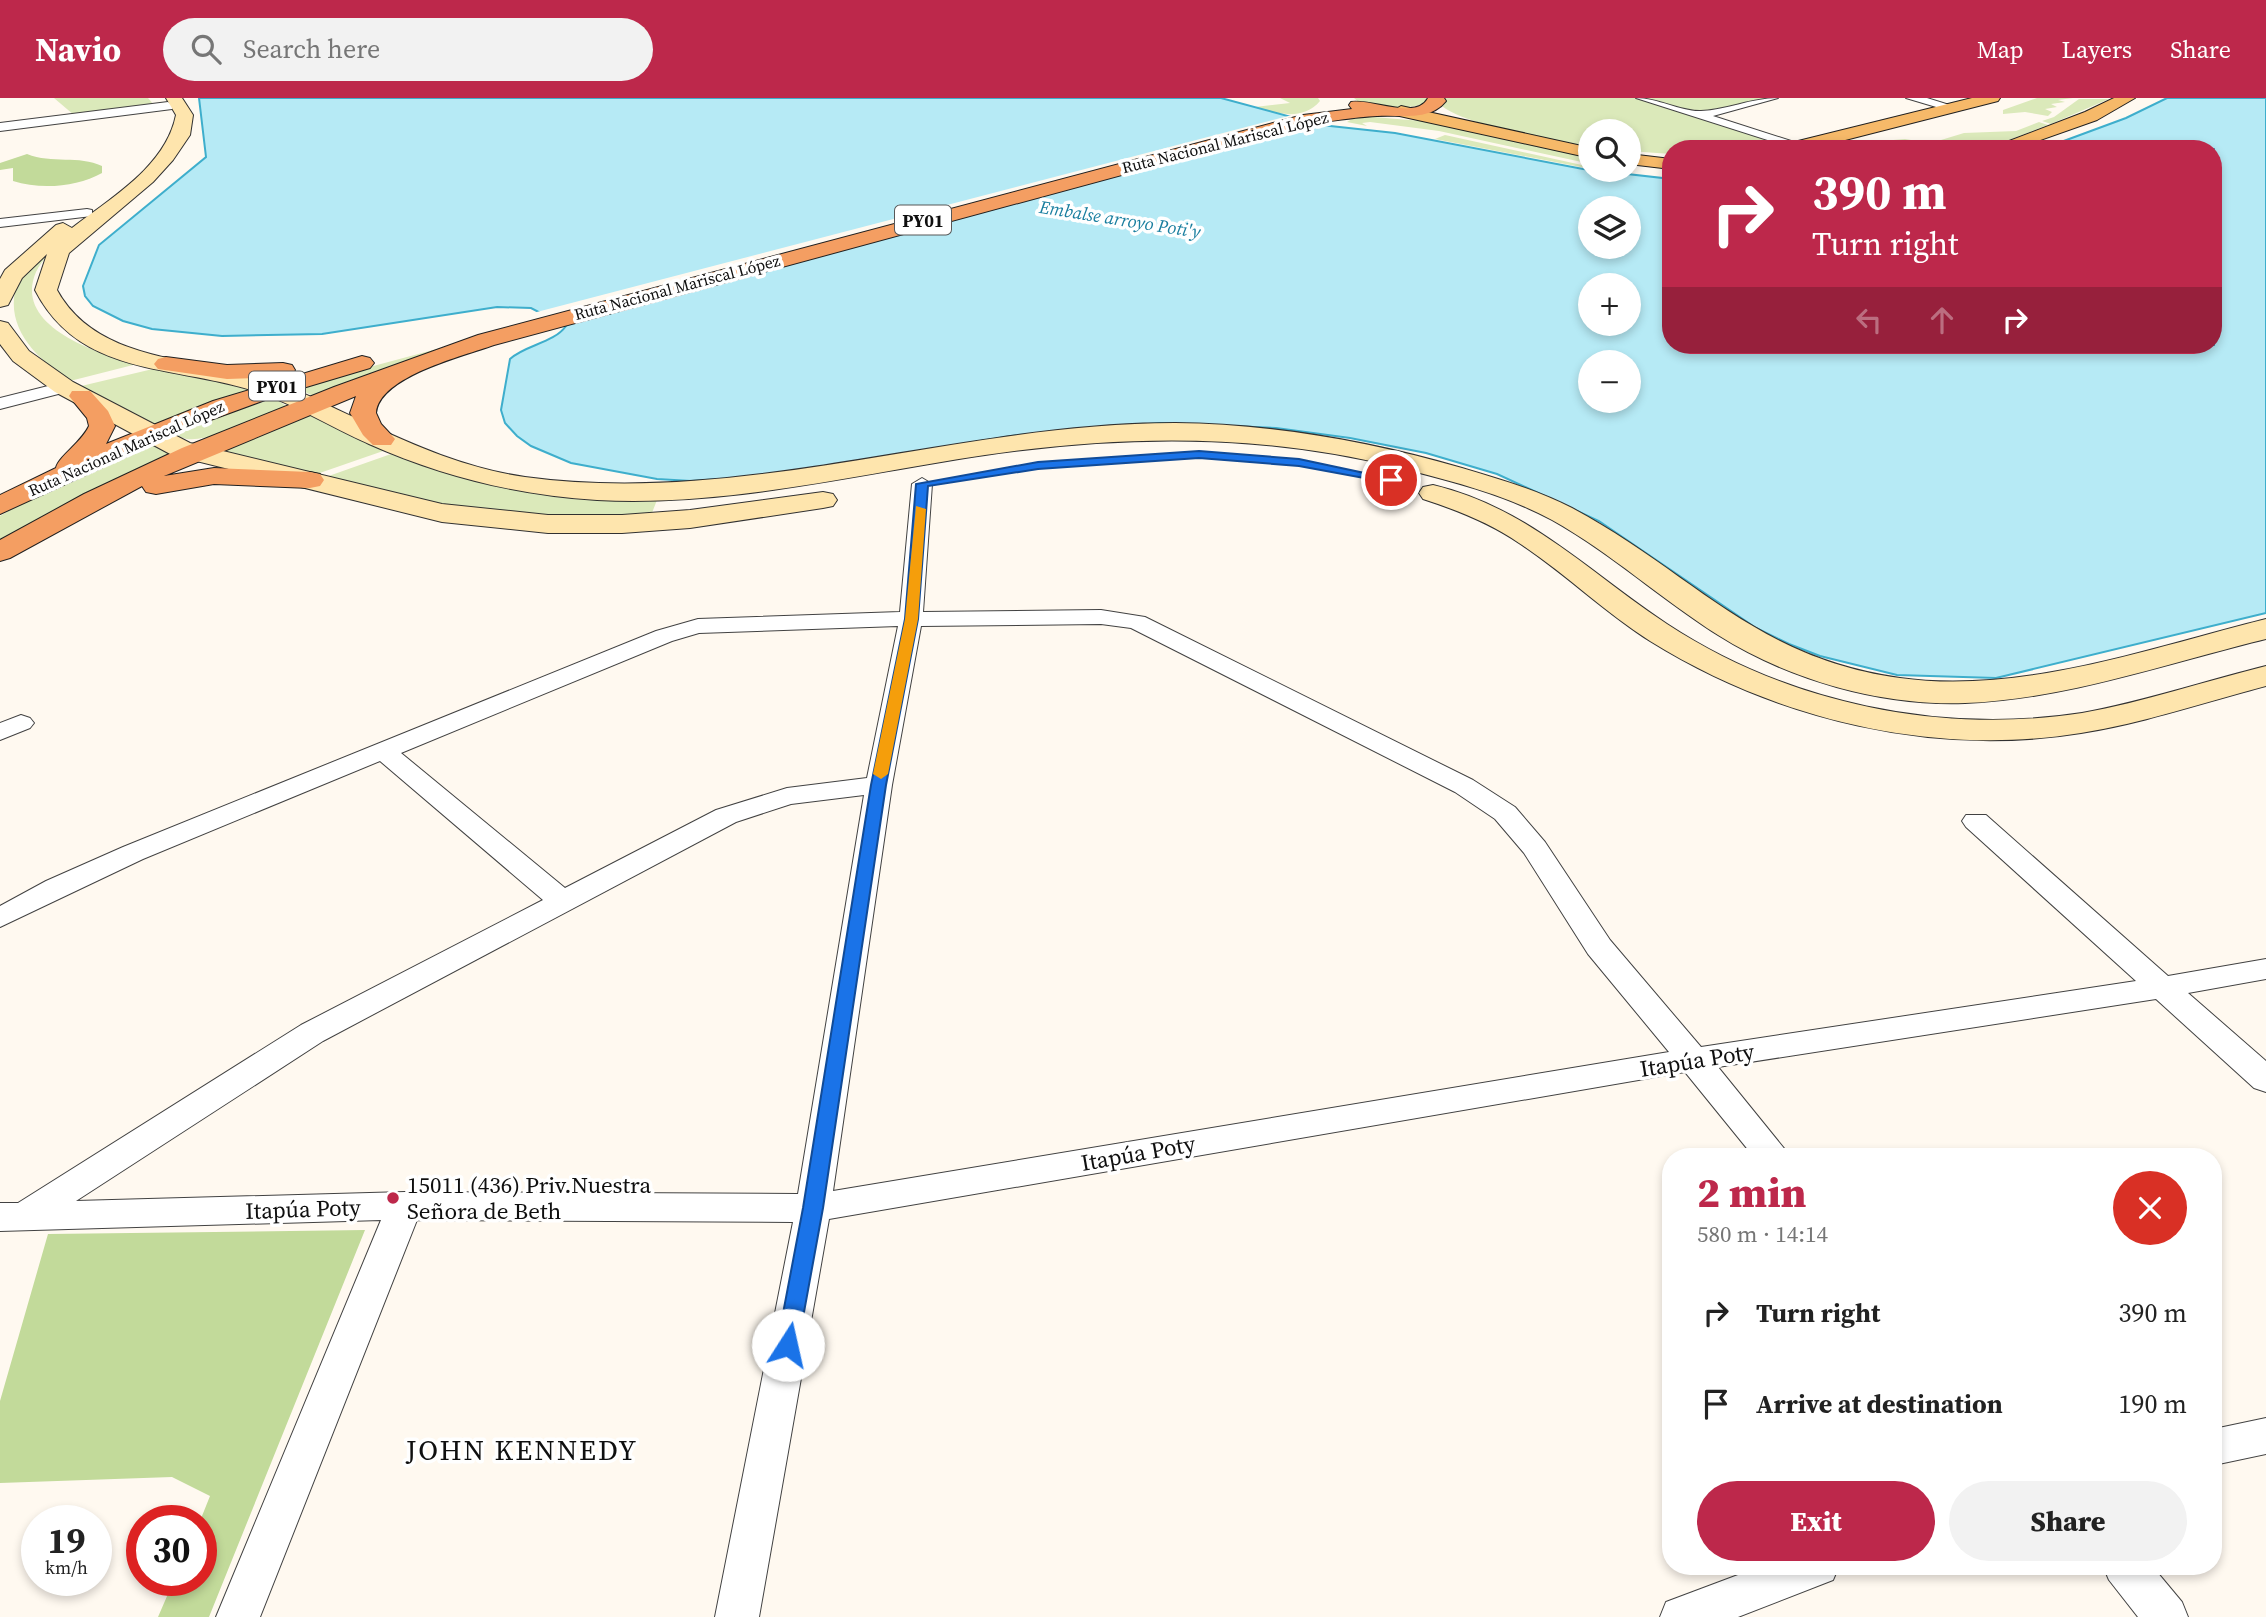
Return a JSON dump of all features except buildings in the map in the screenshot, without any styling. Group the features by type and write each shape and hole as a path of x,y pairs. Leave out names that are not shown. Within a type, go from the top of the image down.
{"highway":[{"name":"Ruta Nacional Mariscal López","path":"0,506 37,487 172,443 381,358 533,322 1304,118 1348,99 1360,106 1392,111"},
{"name":"Ruta Nacional Mariscal López","path":"1304,118 1425,108 1437,100"},
{"name":"Ruta Nacional Mariscal López","path":"0,552 89,501 172,443 290,396 428,359 533,322"},
{"path":"166,365 248,372 381,358"},
{"path":"382,439 367,427 362,418 366,399 383,382 428,359"},
{"path":"37,487 82,457 102,426 99,416 73,392"},
{"path":"0,568 96,508 140,491 214,476 310,480"}],"main road":[{"path":"1831,140 1992,98"},
{"path":"2023,140 2091,116 2127,98"},
{"path":"1437,100 1454,114 1480,122 1578,143"},
{"path":"3,288 31,255 132,178 162,147 171,125 168,101 181,103 184,120 172,152 146,179 92,220 63,247 49,272 46,290 58,314 80,334 112,348 166,365 290,396 382,439 473,474 529,485 601,492 666,492 739,485 1036,441 1110,433 1164,431 1247,434 1356,449 1420,463 1544,505 1592,531 1737,634 1774,653 1854,680 1932,692 1966,694 2040,684 2266,629"},
{"path":"1392,111 1578,150"},
{"path":"1641,152 1662,153"},
{"path":"1641,160 1662,163"},
{"path":"0,328 21,356 73,392 172,443 442,513 512,522 588,524 723,515 1038,466 1199,454 1299,462 1391,480 1457,500 1529,535 1658,633 1703,660 1769,690 1840,712 1914,725 2025,730 2082,723 2266,676"},
{"path":"73,392 106,375 166,365"}],"street":[{"path":"1642,98 1776,140"},
{"path":"1699,115 1772,98"},
{"path":"1912,98 1953,108"},
{"path":"0,127 168,101"},
{"path":"0,108 21,125"},
{"path":"0,223 87,213"},
{"path":"0,404 73,392"},
{"path":"737,1617 813,1208 878,785 911,619 922,484"},
{"path":"0,918 55,887 111,862 664,636 698,626 911,619 1101,617 1137,622 1464,786 1505,813 1535,848 1599,947 1766,1148"},
{"path":"384,752 561,900"},
{"path":"12,1217 312,1033 561,900 726,816 787,796 878,785"},
{"path":"1976,821 2266,1080"},
{"name":"Itapúa Poty","path":"12,1217 405,1206 813,1208 1691,1060 2266,969"},
{"path":"238,1617 405,1206"},
{"path":"2222,1445 2266,1436"},
{"path":"1682,1617 1794,1575"},
{"path":"2131,1575 2166,1617"}],"green space":[{"path":"54,98 148,98 154,105 74,115"},
{"path":"1280,98 1318,98 1320,101 1298,114 1272,112 1255,107 1290,103"},
{"path":"1354,98 1429,98 1430,102 1391,108 1369,106"},
{"path":"1436,98 1772,98 1700,115 1782,140 1662,140 1662,153 1641,152 1641,119 1578,119 1578,145 1506,130 1459,116 1443,107"},
{"path":"2037,98 2073,98 2051,104 2057,107 2045,109 2052,112 2048,116 2025,112 2003,114 2003,110"},
{"path":"2079,99 2109,99 2051,124 2042,121 2054,117"},
{"path":"1354,118 1434,122 1578,155 1578,161 1439,131 1370,122 1362,123 1367,126 1347,122"},
{"path":"2039,122 2048,125 2008,140 1941,140 1964,133 2016,131"},
{"path":"1445,135 1578,164 1578,166 1435,139"},
{"path":"27,154 46,159 93,163 102,166 102,173 70,184 35,186 13,181 13,168 0,170 0,163"},
{"path":"55,245 36,272 32,291 36,308 48,323 82,345 137,364 70,381 45,362 25,339 14,311 14,295 19,278"},
{"path":"448,346 315,397 295,387"},
{"path":"157,368 258,389 149,430 77,387"},
{"path":"275,398 286,406 246,424 197,439 185,439 177,434 178,430"},
{"path":"308,410 386,450 314,475 204,450"},
{"path":"145,440 172,454 0,543 0,516 74,474"},
{"path":"391,454 458,477 522,491 586,498 657,500 650,518 585,521 456,511 323,478"},
{"path":"365,1230 209,1617 158,1617 167,1596 217,1596 217,1505 206,1505 210,1496 172,1477 0,1483 0,1401 48,1234"}],"water":[{"name":"Embalse arroyo Poti'y","path":"199,98 1221,98 1321,125 1395,133 1578,168 1578,182 1641,182 1641,176 1662,178 1662,354 2222,354 2222,140 2066,140 2126,118 2167,98 2266,98 2266,613 1996,678 1897,675 1820,656 1789,644 1756,628 1599,521 1497,474 1426,453 1350,438 1276,428 1160,423 1018,435 762,476 691,481 657,479 571,463 531,446 505,423 501,410 510,359 561,332 566,326 531,308 497,307 322,334 222,336 152,329 123,321 93,306 85,296 83,286 99,245 206,157"}],"pier":[{"path":"1292,115 1315,121 557,323 533,313"}],"slow traffic":[{"path":"881,774 911,619 920,509"}],"place":[{"name":"15011 (436) Priv.Nuestra Señora de Beth","path":"393,1198"}],"district":[{"name":"JOHN KENNEDY","path":"522,1450"}],"route":[{"path":"788,1345 813,1208 878,785 911,619 922,484 1038,466 1115,458 1199,454 1299,462 1391,480"}]}
